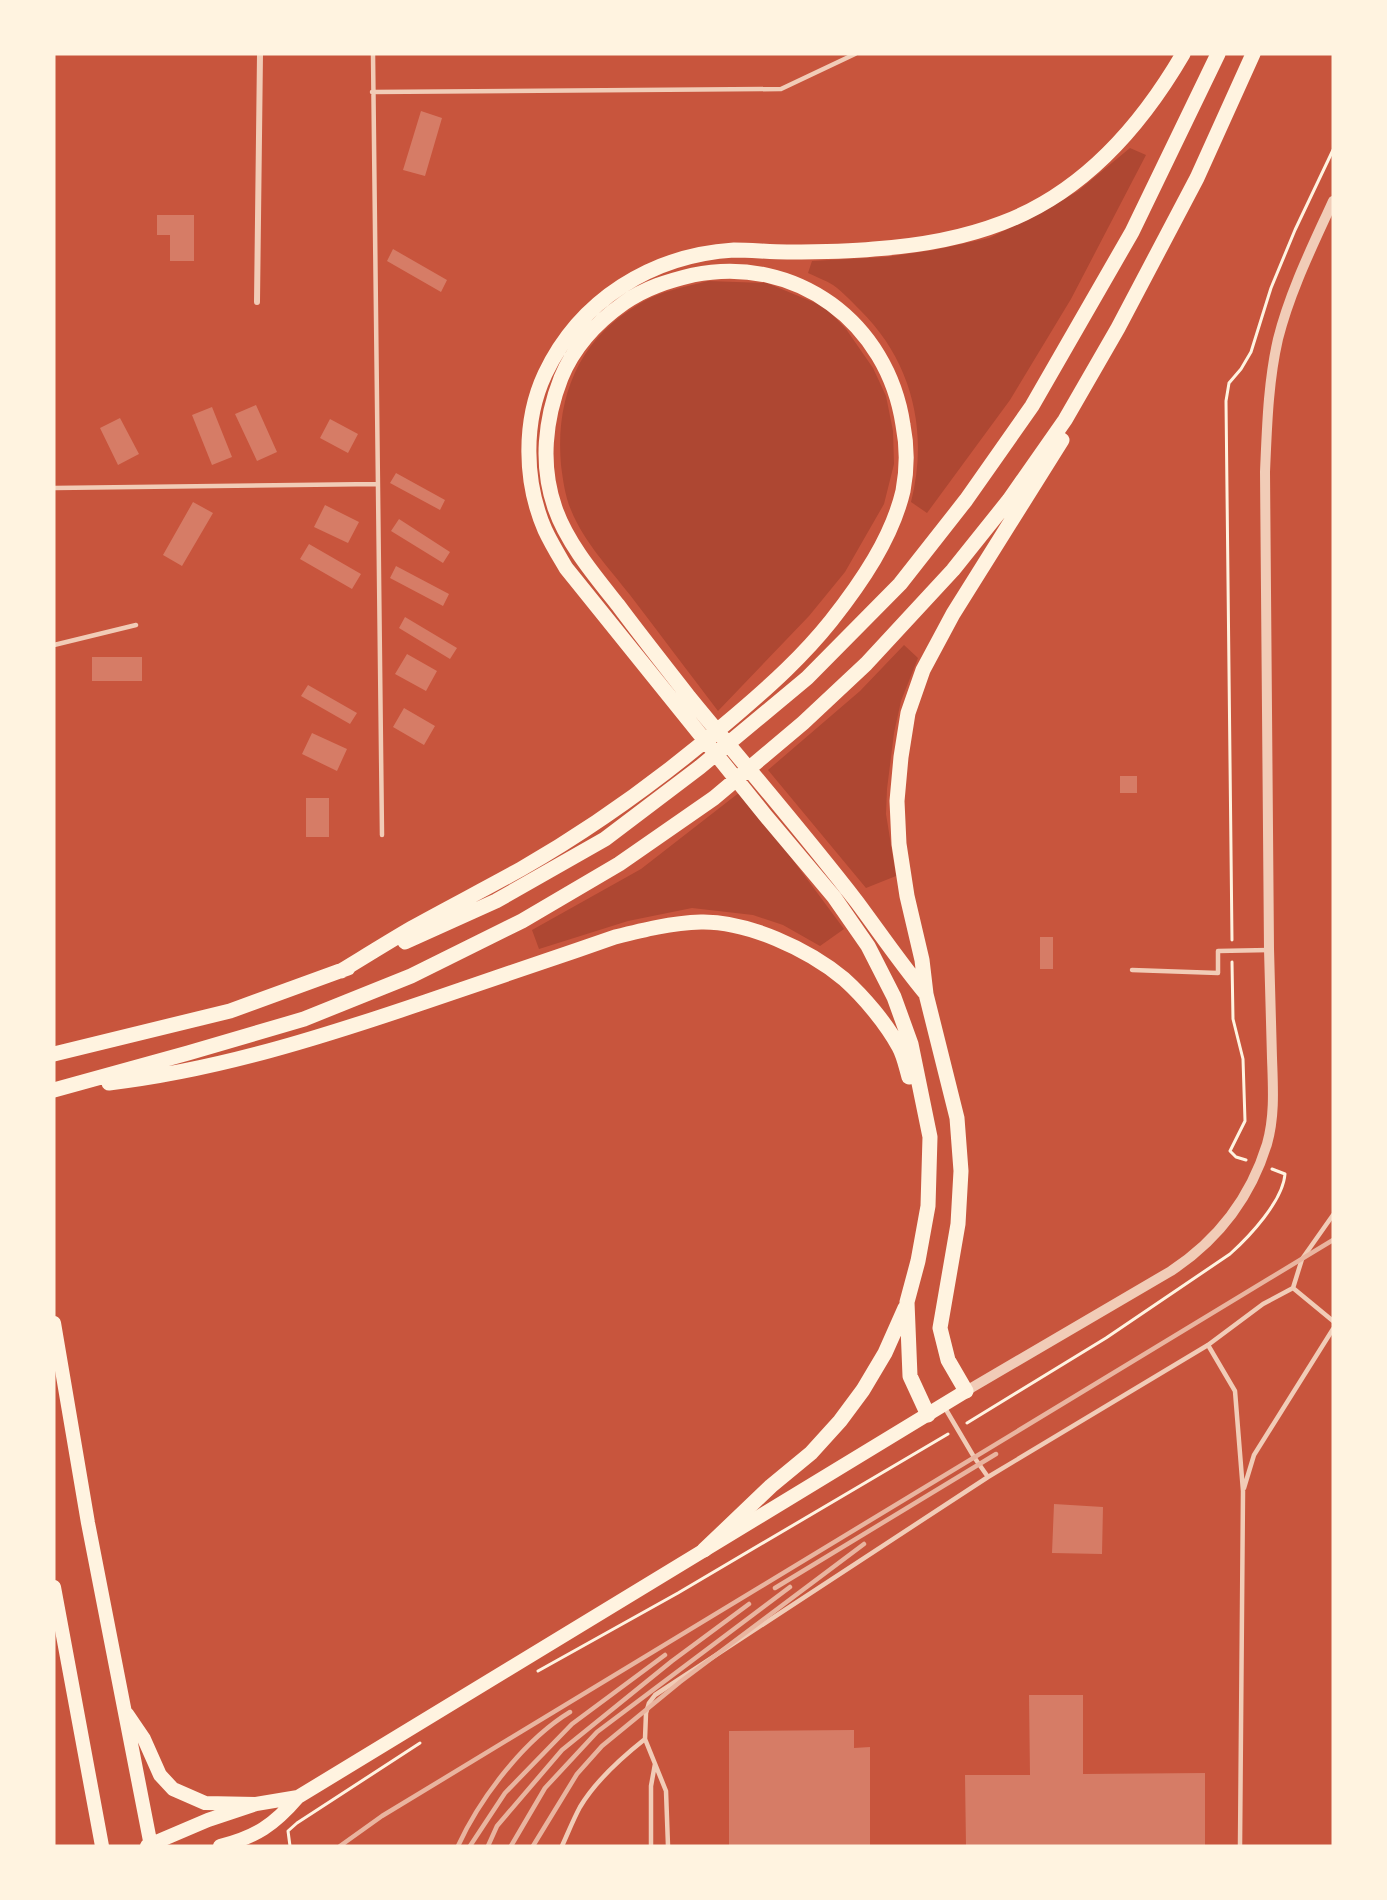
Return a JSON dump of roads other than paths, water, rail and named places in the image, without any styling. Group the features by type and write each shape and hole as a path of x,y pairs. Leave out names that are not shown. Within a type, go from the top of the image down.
{"highway":[{"path":"926,994 903,968 857,903 777,804 566,568 545,530 535,498 529,460 531,421 539,388 567,336 603,298 644,273 671,262 732,250 786,252 874,249 920,243 1003,223 1042,203 1082,178 1112,150 1168,81 1183,54"},
{"path":"54,1054 230,1011 341,971 496,901 605,839 700,767 807,678 900,584 966,500 1032,406 1132,232 1218,54"},
{"path":"58,1089 304,1019 411,976 522,921 619,864 714,798 803,723 866,664 953,570 1009,500 1065,420 1119,328 1197,178 1253,54"},
{"path":"341,971 412,928 524,867 630,800 700,747 783,674 831,620 868,568 891,528 904,487 906,442 900,403 888,370 867,337 821,296 790,281 750,272 714,271 676,279 641,291 610,313 584,337 565,368 553,399 546,436 548,474 555,508 570,538 592,572 684,702 765,815 834,897 868,946 894,997 911,1044 930,1137 928,1206 907,1302 885,1353 863,1390 840,1421 811,1453 771,1486 704,1550"},
{"path":"966,1392 948,1360 940,1328 958,1224 961,1170 957,1118 926,994 922,960 907,896 899,844 897,801 901,757 908,713 923,670 953,614 1089,398 1119,328"},
{"path":"58,1089 147,1079 228,1062 326,1036 615,937 659,926 703,922 745,928 776,939 811,956 844,979 874,1011 899,1047 930,1137"},
{"path":"907,1302 910,1376 928,1414"}],"main road":[{"path":"54,1323 88,1523 149,1846 208,1820 256,1804 298,1797"},
{"path":"220,1846 243,1843 280,1818 298,1797 966,1392"},
{"path":"54,1587 102,1846"},
{"path":"124,1709 144,1739 160,1775 173,1789 205,1803 256,1804"}],"street":[{"path":"257,302 260,54"},
{"path":"966,1392 1193,1256 1234,1214 1249,1190 1267,1143 1273,1109 1269,950 1265,472 1268,399 1283,322 1307,258 1333,201"}],"lane":[{"path":"372,54 382,835"},
{"path":"372,92 781,89 855,54"},
{"path":"54,488 377,484"},
{"path":"54,645 136,625"},
{"path":"1132,970 1218,973 1218,951 1269,950"},
{"path":"668,1846 666,1791 645,1739 646,1713 649,1703 656,1695 988,1476 1208,1345 1263,1304 1293,1288 1302,1259 1333,1215"},
{"path":"1293,1288 1333,1321"},
{"path":"1243,1491 1254,1455 1333,1329"},
{"path":"1208,1345 1234,1391 1243,1491 1240,1846"},
{"path":"943,1405 988,1476"},
{"path":"561,1846 581,1806 598,1784 616,1762 645,1739"},
{"path":"651,1846 651,1786 656,1764"}],"railway":[{"path":"340,1846 382,1816 1333,1240"},
{"path":"775,1588 996,1454"},
{"path":"533,1846 577,1774 602,1746 680,1682 864,1544"},
{"path":"511,1846 545,1788 597,1732 790,1587"},
{"path":"488,1846 497,1826 562,1750 672,1661 749,1604"},
{"path":"470,1846 505,1793 572,1724 665,1655"},
{"path":"458,1846 478,1809 520,1754 536,1738 570,1712"}]}
